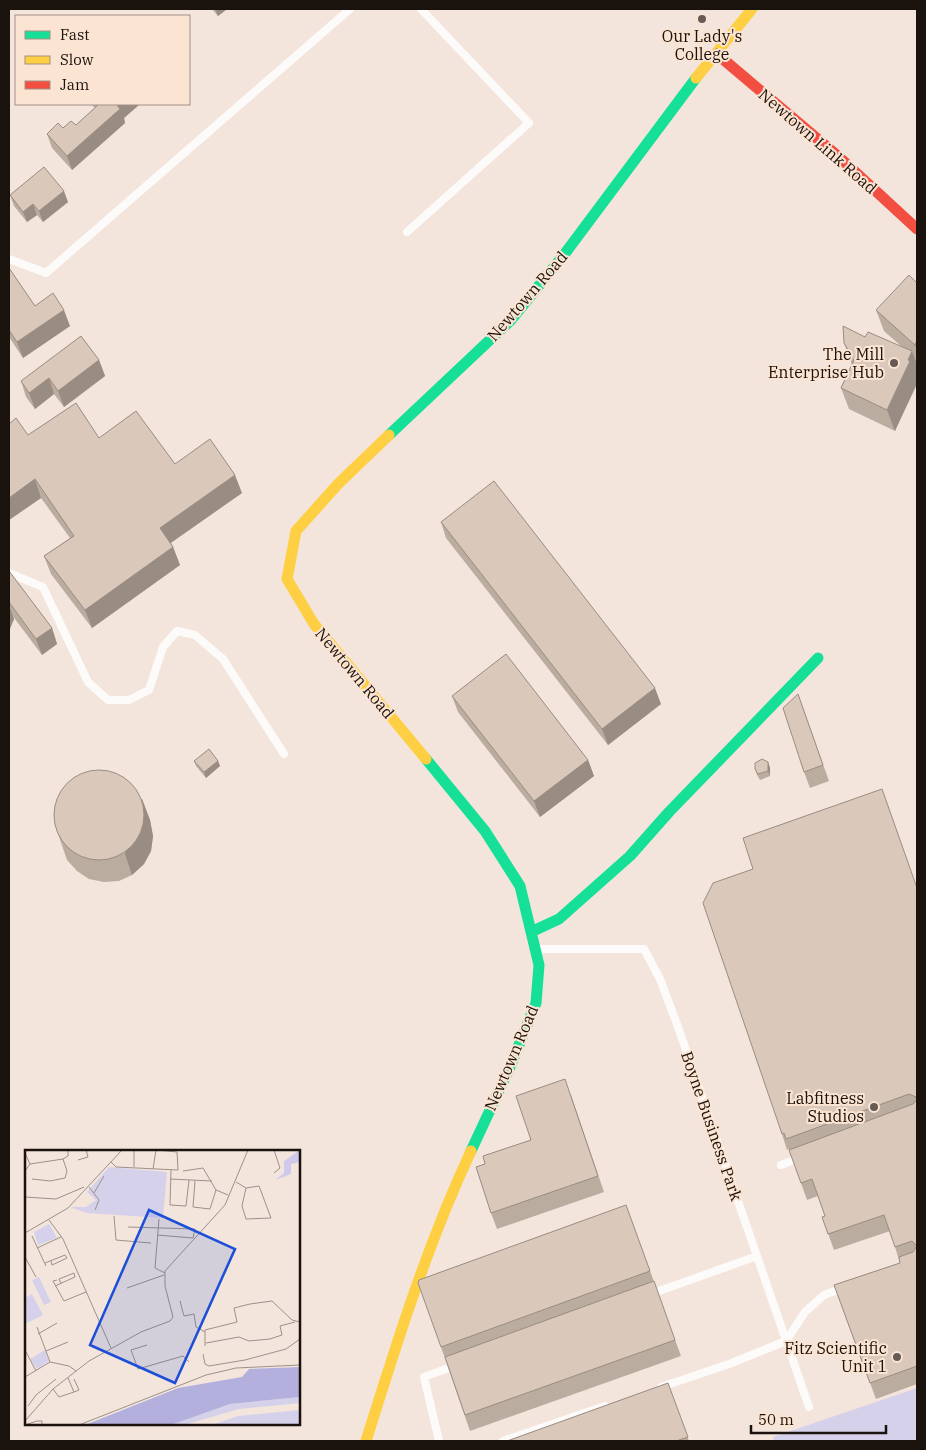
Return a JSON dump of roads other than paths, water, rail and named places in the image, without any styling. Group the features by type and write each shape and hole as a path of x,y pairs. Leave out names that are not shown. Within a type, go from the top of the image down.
{"street":[{"name":"Newtown Road","path":"366,1441 410,1300 446,1204 510,1067 536,1003 539,965 533,931 520,886 485,831 314,624 287,579 296,531 338,484 511,320 563,256 676,103 752,9"},
{"name":"Newtown Link Road","path":"717,54 840,158 917,229"},
{"path":"533,931 559,919 630,856 669,812 818,658"}],"lane":[{"path":"9,259 46,273 350,9"},
{"path":"408,232 529,123 421,9"},
{"path":"9,573 43,587 88,682 108,700 129,700 149,690 163,647 177,631 195,635 223,659 284,754"},
{"name":"Boyne Business Park","path":"536,949 644,949 660,979 678,1027 810,1407"},
{"path":"781,1165 808,1155"},
{"path":"643,1297 757,1256"},
{"path":"654,1390 729,1364 786,1341 805,1312 824,1295 852,1285"},
{"path":"439,1441 424,1377 470,1360"},
{"path":"503,1441 616,1402"}],"place":[{"name":"Our Lady's College","path":"702,19"},
{"name":"The Mill Enterprise Hub","path":"894,363"},
{"name":"Labfitness Studios","path":"874,1107"},
{"name":"Fitz Scientific Unit 1","path":"897,1357"}]}
